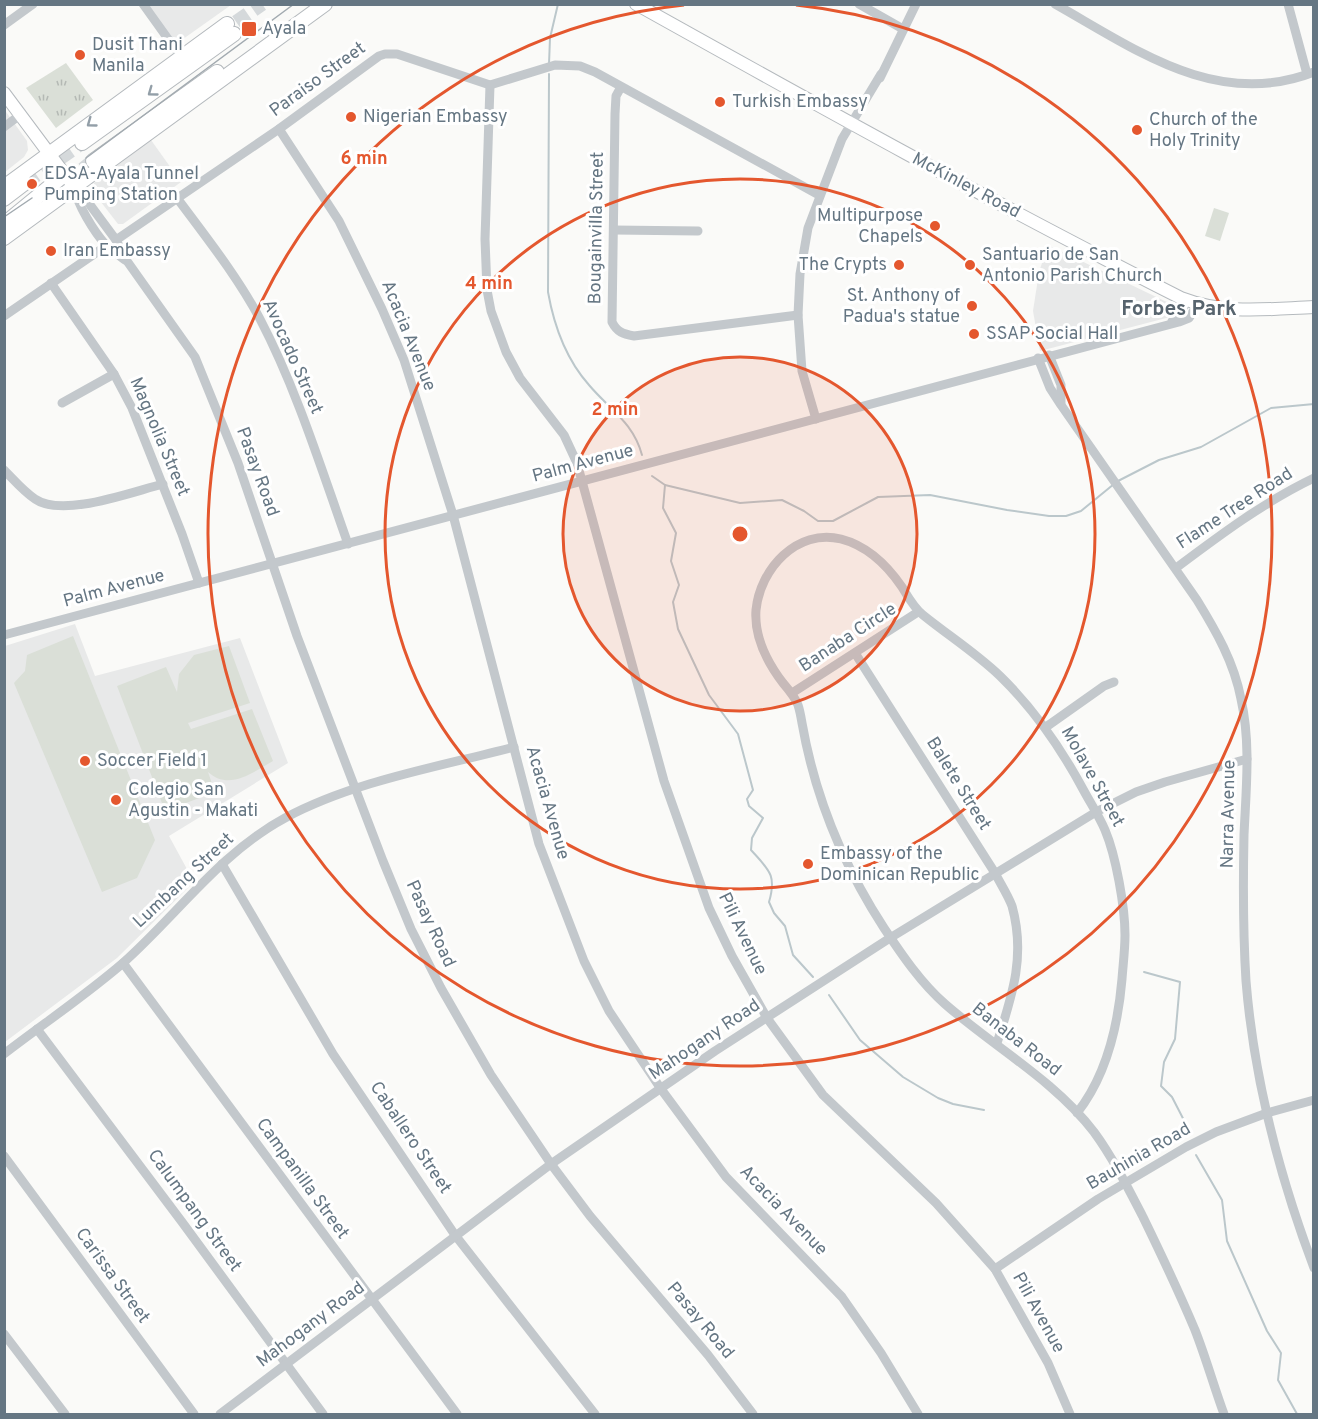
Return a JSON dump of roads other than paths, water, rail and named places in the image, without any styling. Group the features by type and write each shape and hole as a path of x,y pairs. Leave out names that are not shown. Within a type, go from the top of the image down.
{"highway":[{"path":"4,238 325,4"},
{"path":"4,187 181,57 230,29 82,143"},
{"path":"93,161 251,48 291,29"},
{"path":"4,224 64,175"},
{"path":"4,199 25,183"}],"main road":[{"name":"McKinley Road","path":"636,4 1050,232 1181,298 1230,310 1314,307"},
{"path":"4,93 74,187"}],"street":[{"path":"4,26 33,4"},
{"path":"156,4 145,8 181,57"},
{"path":"860,4 903,29"},
{"path":"816,419 802,371 798,315 800,274 808,228 842,139 862,105 878,84 916,4"},
{"path":"1054,4 1161,64 1208,79 1242,84 1275,83 1310,73 1288,4"},
{"name":"Paraiso Street","path":"116,240 279,129 379,56 397,54 490,85"},
{"path":"490,85 541,68 564,64 580,66 595,72 819,195"},
{"name":"Pili Avenue","path":"490,85 486,239 487,290 491,311 506,352 520,378 568,442 582,482 664,781 709,908 732,956 767,1017 823,1095 936,1203 995,1269 1048,1363 1070,1414"},
{"name":"Bougainvilla Street","path":"621,87 616,96 615,114 612,322 615,327 622,333 634,336 798,315"},
{"path":"4,127 20,115"},
{"name":"Acacia Avenue","path":"279,129 339,221 404,360 453,515 539,844 585,961 609,1011 661,1089 726,1177 842,1297 875,1344 918,1414"},
{"name":"Pasay Road","path":"74,187 82,194 116,240 127,261 191,352 192,359 203,378 238,464 297,636 411,929 441,988 496,1083 551,1164 598,1226 708,1355 753,1414"},
{"name":"Pasay Road","path":"74,187 76,199 106,246 127,261"},
{"name":"Avocado Street","path":"177,198 236,279 259,317 281,363 348,544"},
{"path":"614,230 698,231"},
{"path":"4,316 106,246"},
{"name":"Magnolia Street","path":"51,283 114,374 132,408 199,583"},
{"path":"1170,323 1181,314 1184,307 1181,298"},
{"name":"Palm Avenue","path":"4,635 1189,318 1198,304"},
{"name":"Narra Avenue","path":"1049,355 1061,385 1061,405"},
{"name":"Narra Avenue","path":"1038,358 1050,388 1176,568 1227,652 1241,698 1247,759 1243,863 1245,959 1256,1064 1284,1181 1314,1268"},
{"path":"62,403 114,374"},
{"path":"4,470 36,500 52,506 75,506 163,484"},
{"name":"Flame Tree Road","path":"1176,568 1284,492 1314,478"},
{"name":"Banaba Circle","path":"827,536 844,539 865,548 893,574 918,612 855,653 792,693 760,644 756,614 758,600 766,578 775,564 797,544 827,536"},
{"name":"Molave Street","path":"918,612 959,641 1000,676 1046,728 1107,833 1114,860 1125,933 1117,1021 1092,1093 1077,1113"},
{"name":"Balete Street","path":"855,653 995,873 1011,904 1019,952 1013,995 997,1043"},
{"path":"1046,728 1114,682"},
{"name":"Banaba Road","path":"792,693 798,705 807,751 821,802 851,873 903,958 940,1000 997,1043 1077,1113 1098,1139 1125,1182 1159,1249 1195,1331 1224,1414"},
{"name":"Lumbang Street","path":"4,1054 123,963 222,864 283,819 309,806 356,788 514,747"},
{"name":"Mahogany Road","path":"220,1414 551,1164 715,1051 890,938 1096,812 1136,792 1247,759"},
{"name":"Caballero Street","path":"222,864 333,1054 455,1235 595,1414"},
{"name":"Campanilla Street","path":"123,963 457,1414"},
{"name":"Calumpang Street","path":"37,1029 323,1414"},
{"name":"Bauhinia Road","path":"995,1269 1045,1233 1125,1182 1196,1142 1267,1113 1314,1101"},
{"name":"Carissa Street","path":"4,1156 194,1414"},
{"path":"4,1334 65,1414"}],"waterway":[{"path":"549,64 550,38 558,4"},
{"path":"549,74 548,292 550,305 557,329 573,364 589,385 627,425 642,455"},
{"path":"1118,481 1159,460 1201,447 1271,408 1314,404"},
{"path":"652,476 665,485 740,503 782,500 818,521 833,521 878,497 930,495 1007,510 1066,516 1081,511 1114,484"},
{"path":"665,485 663,508 676,533 671,561 679,585 673,602 678,629 709,695 738,734 753,790 747,799 749,806 763,818 752,838 751,850 770,873 772,885 769,902 774,913 785,926 793,955 813,977"},
{"path":"1144,972 1180,982 1175,1039 1164,1062 1161,1086 1172,1097 1190,1132"},
{"path":"829,995 860,1040 903,1077 938,1098 953,1104 984,1110"},
{"path":"1196,1155 1222,1200 1227,1241 1267,1331 1281,1353 1278,1380 1297,1414"}],"tunnel":[{"path":"219,34 262,4"},
{"path":"25,183 82,143"},
{"path":"34,209 93,161"}],"tram line":[{"path":"86,158 294,4"},
{"path":"4,217 32,198"}],"place":[{"name":"Ayala","path":"249,29"},
{"name":"Dusit Thani Manila","path":"80,55"},
{"name":"Turkish Embassy","path":"720,102"},
{"name":"Nigerian Embassy","path":"351,117"},
{"name":"Church of the Holy Trinity","path":"1137,130"},
{"name":"EDSA-Ayala Tunnel Pumping Station","path":"32,184"},
{"name":"Multipurpose Chapels","path":"935,226"},
{"name":"Iran Embassy","path":"51,251"},
{"name":"The Crypts","path":"899,265"},
{"name":"Santuario de San Antonio Parish Church","path":"970,265"},
{"name":"St. Anthony of Padua's statue","path":"972,306"},
{"name":"SSAP Social Hall","path":"974,334"},
{"name":"Soccer Field 1","path":"85,761"},
{"name":"Colegio San Agustin - Makati","path":"116,800"},
{"name":"Embassy of the Dominican Republic","path":"808,864"}],"district":[{"name":"Forbes Park","path":"1179,309"}]}
